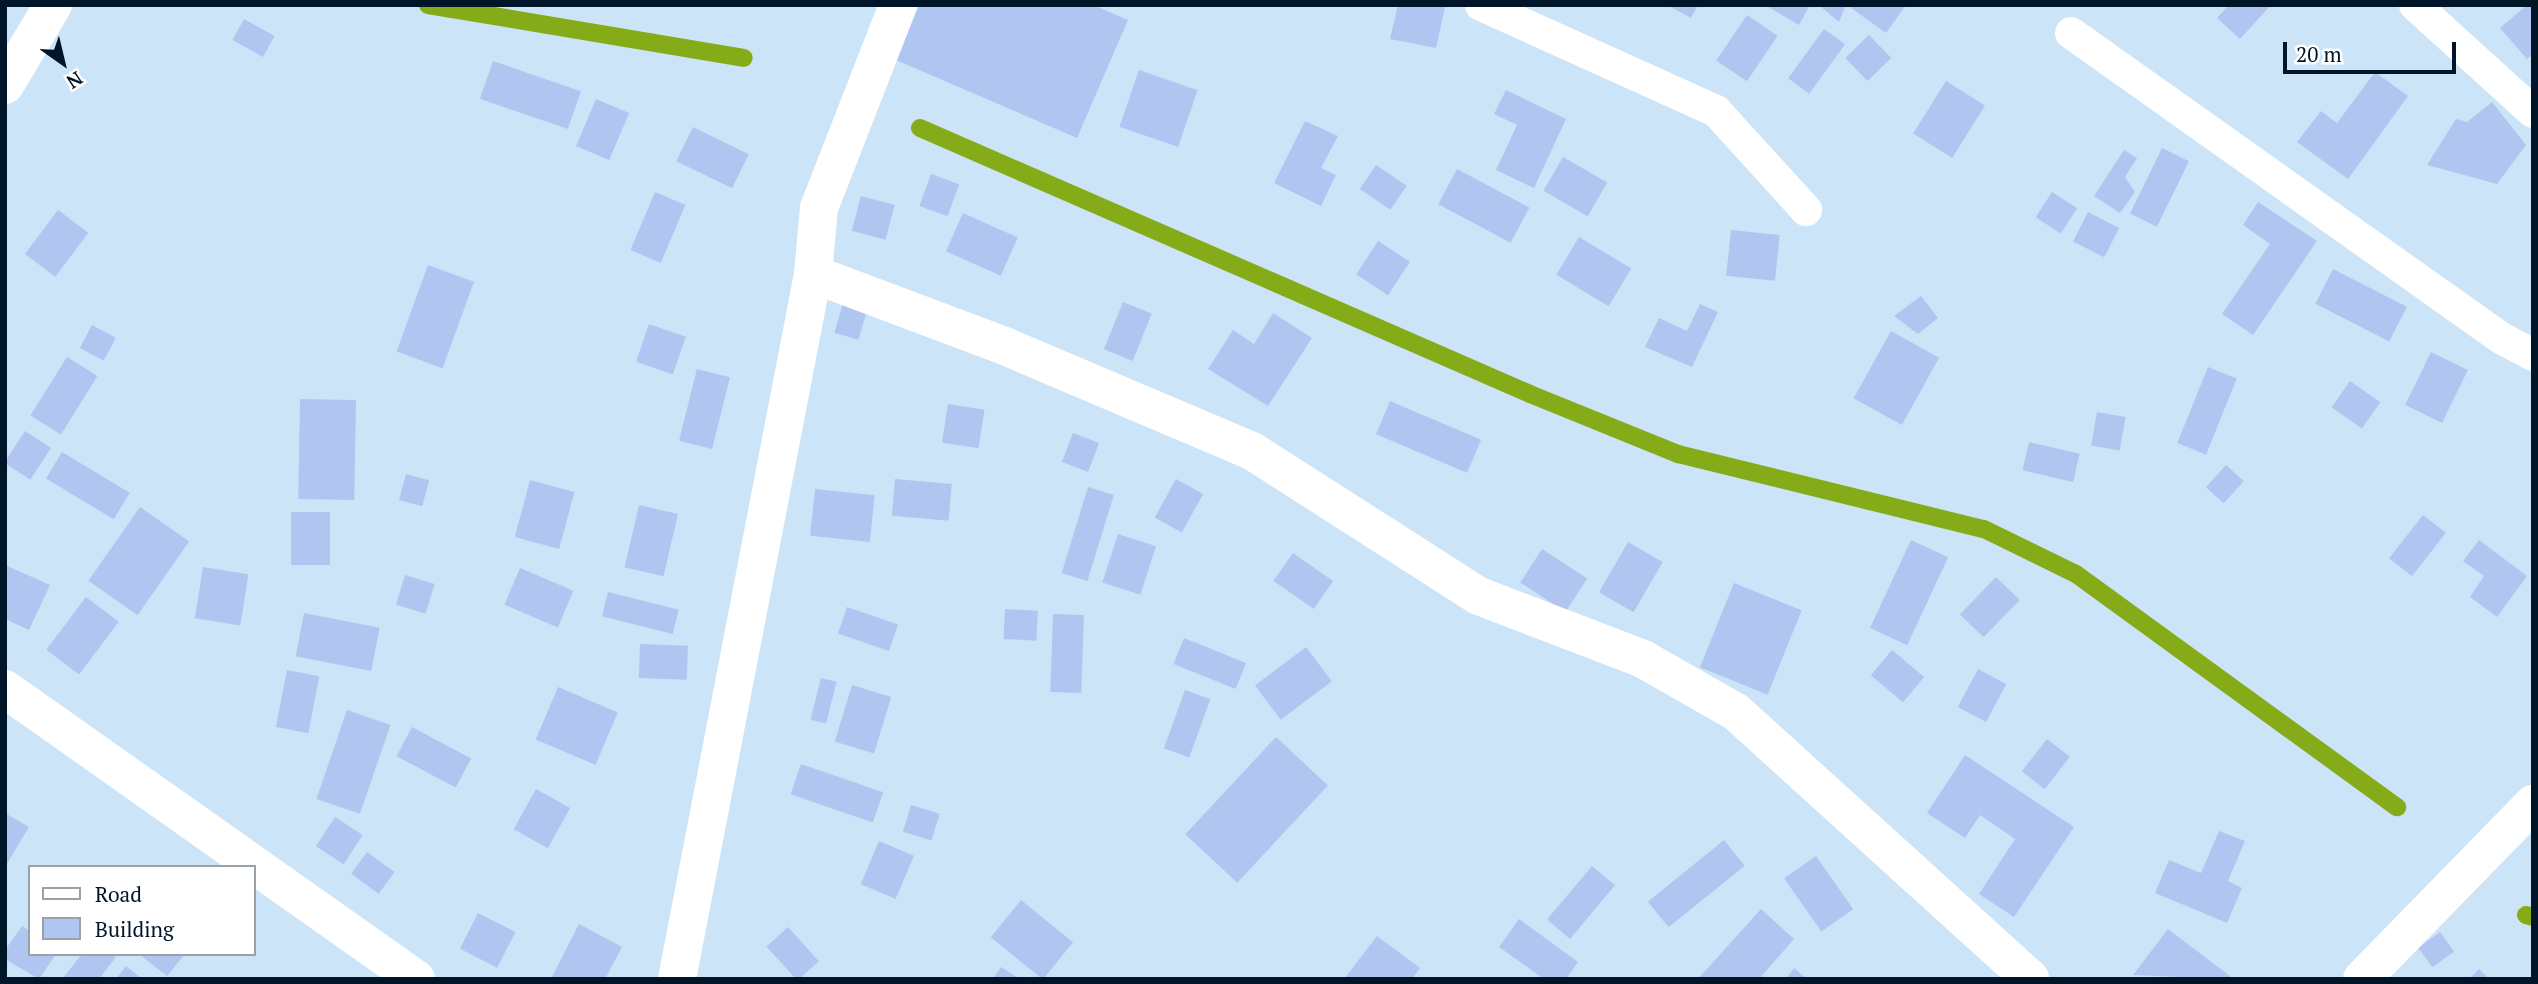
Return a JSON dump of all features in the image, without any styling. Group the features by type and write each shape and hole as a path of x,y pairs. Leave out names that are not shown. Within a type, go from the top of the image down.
{"street":[{"path":"5,85 53,5"},
{"path":"677,979 813,274 819,208 898,5"},
{"path":"813,274 1007,346 1252,451 1479,596 1643,659 1736,712 2030,979"},
{"path":"5,689 254,865"},
{"path":"2362,979 2533,804"},
{"path":"256,866 416,979"}],"lane":[{"path":"1481,5 1716,111 1806,210"},
{"path":"2415,5 2533,112"},
{"path":"2071,33 2501,338 2533,355"}],"building":[{"path":"919,5 1093,5 1128,20 1077,138 896,60"},
{"path":"1398,5 1445,7 1436,48 1390,39"},
{"path":"1667,5 1698,5 1691,18"},
{"path":"1765,5 1810,5 1799,25"},
{"path":"1846,5 1839,22 1821,7"},
{"path":"1853,5 1906,5 1886,33 1851,8"},
{"path":"2229,5 2271,5 2240,39 2217,18"},
{"path":"2527,5 2533,5 2533,54 2527,59 2500,28"},
{"path":"1747,15 1778,36 1747,81 1716,61"},
{"path":"244,19 275,36 263,57 232,40"},
{"path":"1824,29 1845,44 1809,94 1788,78"},
{"path":"1869,35 1891,58 1867,81 1845,58"},
{"path":"493,61 581,91 568,129 480,99"},
{"path":"1139,70 1198,90 1178,147 1119,127"},
{"path":"2375,72 2408,96 2348,179 2297,142 2321,111 2337,123"},
{"path":"1946,81 1985,105 1952,158 1913,134"},
{"path":"1506,90 1566,119 1534,188 1496,170 1517,125 1494,114"},
{"path":"596,99 629,113 609,160 576,146"},
{"path":"2492,102 2526,145 2497,184 2427,165 2456,119 2467,122"},
{"path":"1305,121 1338,136 1321,168 1336,175 1321,206 1274,183"},
{"path":"693,127 749,154 732,188 676,161"},
{"path":"2162,148 2189,161 2157,227 2130,214"},
{"path":"2124,150 2137,158 2125,177 2135,192 2120,213 2094,196"},
{"path":"1563,157 1607,182 1588,216 1544,191"},
{"path":"1376,165 1407,186 1390,210 1360,189"},
{"path":"1457,169 1529,207 1511,243 1438,204"},
{"path":"931,174 959,184 948,216 919,206"},
{"path":"655,192 685,205 661,263 630,250"},
{"path":"2052,192 2077,208 2061,233 2036,217"},
{"path":"861,196 895,205 885,240 852,231"},
{"path":"2258,202 2317,241 2253,335 2222,314 2270,244 2243,225"},
{"path":"58,210 88,233 55,277 25,254"},
{"path":"2088,212 2119,228 2104,257 2073,241"},
{"path":"963,213 1018,237 1001,276 946,251"},
{"path":"1731,230 1780,235 1775,281 1726,276"},
{"path":"1579,237 1631,268 1609,306 1556,275"},
{"path":"1378,241 1410,262 1388,295 1356,275"},
{"path":"428,265 474,282 443,368 397,351"},
{"path":"2333,269 2407,307 2389,341 2315,304"},
{"path":"1921,296 1938,318 1918,334 1894,316"},
{"path":"1123,302 1152,314 1133,361 1104,349"},
{"path":"843,303 867,310 858,340 834,333"},
{"path":"1700,304 1718,312 1692,367 1645,347 1659,318 1687,331"},
{"path":"1273,313 1312,338 1268,406 1208,369 1233,330 1254,344"},
{"path":"649,324 686,337 673,375 636,362"},
{"path":"92,325 116,338 104,361 80,348"},
{"path":"1891,331 1939,358 1902,425 1854,398"},
{"path":"2431,352 2468,370 2442,423 2405,405"},
{"path":"67,357 98,376 61,435 30,416"},
{"path":"2208,367 2237,379 2206,455 2177,443"},
{"path":"697,369 730,377 712,449 679,441"},
{"path":"2350,381 2380,402 2362,428 2332,407"},
{"path":"300,399 356,400 354,500 298,499"},
{"path":"1390,401 1481,440 1467,473 1376,434"},
{"path":"948,404 985,410 978,448 942,443"},
{"path":"2097,412 2126,417 2120,451 2091,445"},
{"path":"25,431 51,448 30,480 5,463"},
{"path":"1073,433 1099,443 1088,472 1062,462"},
{"path":"2029,442 2080,454 2073,482 2022,470"},
{"path":"62,452 130,493 114,519 46,479"},
{"path":"2226,465 2244,481 2224,503 2206,487"},
{"path":"406,474 429,480 422,506 399,500"},
{"path":"895,479 952,484 949,521 892,516"},
{"path":"1176,479 1203,494 1182,533 1155,517"},
{"path":"530,480 574,492 559,549 515,537"},
{"path":"1088,487 1114,495 1088,581 1062,573"},
{"path":"815,489 875,495 870,542 810,536"},
{"path":"639,505 678,514 664,576 625,567"},
{"path":"140,507 189,541 138,615 88,581"},
{"path":"291,512 330,512 330,565 291,565"},
{"path":"2423,515 2446,533 2412,576 2389,558"},
{"path":"1118,534 1156,546 1140,595 1102,583"},
{"path":"1911,540 1948,557 1907,645 1870,628"},
{"path":"2479,540 2527,576 2497,617 2470,597 2484,576 2463,561"},
{"path":"1628,542 1663,562 1634,612 1599,592"},
{"path":"1542,549 1587,578 1566,612 1520,583"},
{"path":"1293,553 1333,581 1314,609 1273,581"},
{"path":"5,565 50,585 29,630 5,619"},
{"path":"203,567 248,574 240,626 195,618"},
{"path":"520,568 573,591 558,627 504,605"},
{"path":"405,575 435,584 426,614 396,605"},
{"path":"1996,577 2020,600 1984,637 1960,614"},
{"path":"1734,583 1802,610 1768,695 1700,667"},
{"path":"608,592 679,610 673,634 602,616"},
{"path":"86,597 119,622 79,674 46,650"},
{"path":"847,607 898,625 889,651 838,633"},
{"path":"1005,609 1038,611 1036,641 1003,639"},
{"path":"304,613 380,628 371,671 296,656"},
{"path":"1053,614 1084,615 1081,693 1050,692"},
{"path":"1184,638 1246,663 1236,689 1174,664"},
{"path":"640,644 688,646 687,680 639,678"},
{"path":"1306,647 1332,681 1281,720 1255,686"},
{"path":"1892,650 1924,677 1903,702 1871,675"},
{"path":"1978,669 2006,684 1986,722 1958,707"},
{"path":"287,670 319,676 308,733 276,727"},
{"path":"821,678 837,682 826,724 811,720"},
{"path":"852,685 891,697 874,753 835,741"},
{"path":"558,687 618,712 596,765 536,739"},
{"path":"1185,690 1210,699 1189,757 1164,748"},
{"path":"347,710 390,725 360,814 316,799"},
{"path":"412,727 471,758 456,788 397,756"},
{"path":"1276,737 1328,785 1237,883 1185,834"},
{"path":"2047,739 2070,757 2045,789 2022,771"},
{"path":"1965,755 2074,827 2014,917 1979,894 2015,839 1980,815 1965,838 1927,813"},
{"path":"801,764 883,792 873,823 791,794"},
{"path":"536,789 570,808 548,848 514,829"},
{"path":"911,805 940,814 932,841 903,832"},
{"path":"5,813 29,827 5,867"},
{"path":"335,817 363,835 344,864 316,846"},
{"path":"2219,831 2245,841 2228,881 2242,888 2227,923 2155,893 2169,860 2201,873"},
{"path":"1724,840 1745,866 1669,927 1648,902"},
{"path":"879,841 914,856 896,899 861,884"},
{"path":"367,852 395,872 379,894 351,874"},
{"path":"1816,856 1853,909 1821,932 1784,878"},
{"path":"1592,866 1615,885 1570,939 1547,920"},
{"path":"1021,900 1073,942 1042,979 991,937"},
{"path":"1761,909 1794,939 1759,979 1698,979"},
{"path":"478,913 515,932 497,968 460,949"},
{"path":"1519,919 1578,962 1566,979 1544,979 1499,947"},
{"path":"579,924 622,947 605,979 551,979"},
{"path":"22,926 28,930 28,956 55,956 39,979 5,959 5,950"},
{"path":"788,927 819,961 796,979 766,946"},
{"path":"2168,929 2230,976 2229,979 2133,975"},
{"path":"2440,932 2454,951 2432,967 2418,948"},
{"path":"1377,936 1420,968 1412,979 1344,979"},
{"path":"80,956 116,957 99,979 62,979"},
{"path":"142,956 183,956 167,976"},
{"path":"126,966 142,979 116,979"},
{"path":"1001,967 1020,979 993,979"},
{"path":"1794,968 1807,979 1786,979"},
{"path":"2479,969 2489,979 2469,979"}],"waterway":[{"path":"428,5 744,58"},
{"path":"920,128 1530,394 1678,454 1984,529 2076,574 2397,807"},
{"path":"2526,915 2533,917"}]}
